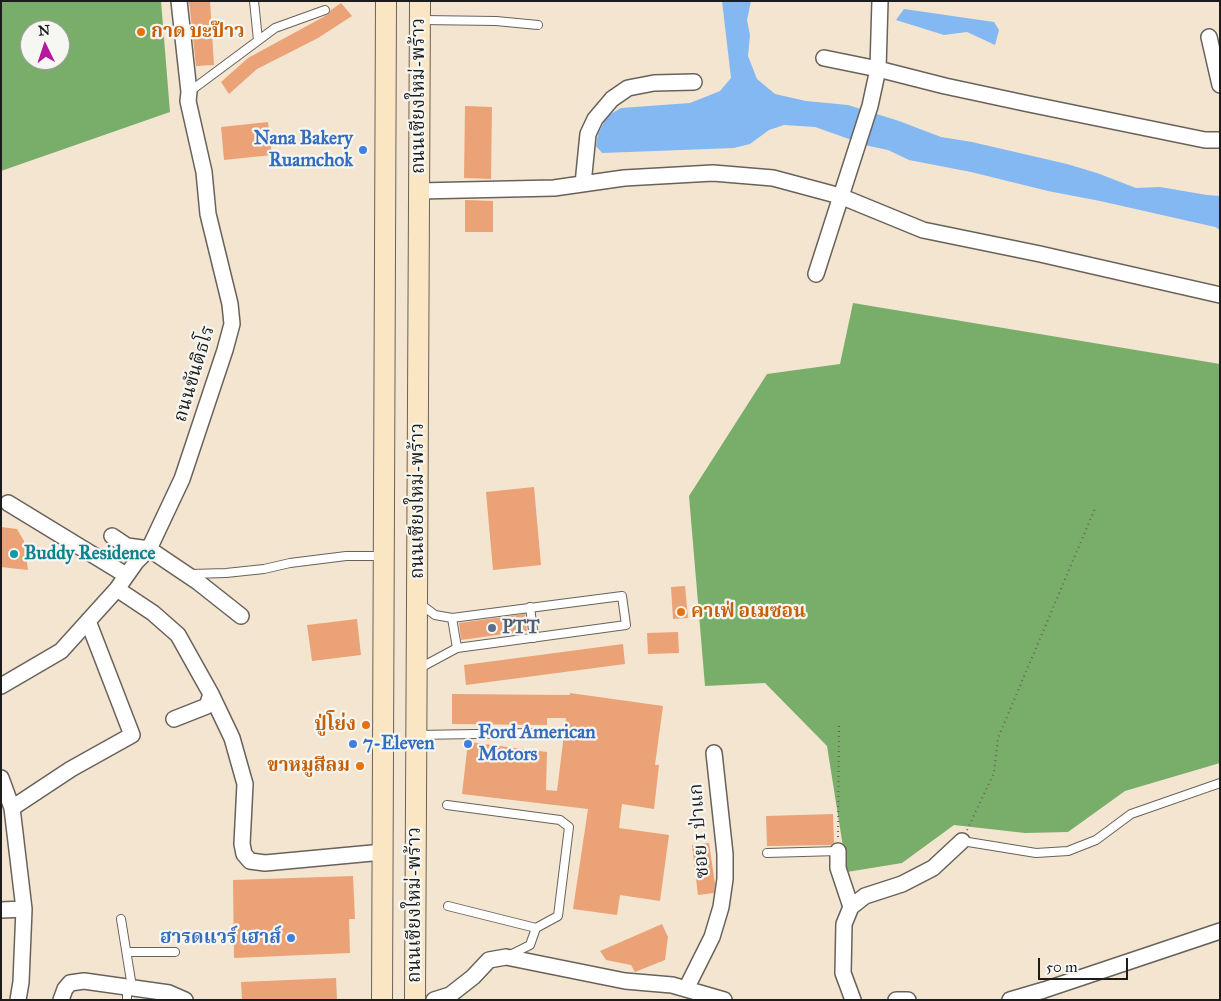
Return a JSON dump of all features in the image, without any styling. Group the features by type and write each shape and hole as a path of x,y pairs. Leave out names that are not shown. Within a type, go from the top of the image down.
{"main road":[{"name":"ถนนเชียงใหม่-พร้าว","path":"382,1000 386,1"},
{"name":"ถนนเชียงใหม่-พร้าว","path":"415,1000 420,11"}],"street":[{"name":"ถนนขันติธโร","path":"1,686 61,651 117,589 136,562 149,549 182,479 232,324 230,304 208,214 204,172 188,101 179,1"},
{"path":"816,274 870,106 878,69 880,1"},
{"path":"1209,37 1220,84"},
{"path":"824,58 1029,104 1205,140 1220,140"},
{"path":"583,184 588,134 595,120 612,99 628,88 654,83 694,82"},
{"path":"419,191 554,188 624,178 713,173 773,178 840,196 923,230 1040,254 1220,295"},
{"path":"8,503 126,576"},
{"path":"112,536 126,546 149,549 187,574 241,616"},
{"path":"117,589 153,613 178,635 211,694 232,738 245,784 242,844 244,854 250,861 265,863 383,852"},
{"path":"12,808 71,769 132,735 88,620"},
{"path":"174,719 207,706 211,694"},
{"name":"ซอย 1 ป่าแก","path":"686,989 712,937 721,907 725,879 725,854 714,753"},
{"path":"1,778 12,808 24,909 21,982 18,1000"},
{"path":"853,1000 843,973 844,924 851,907 865,896 902,884 933,868 962,841"},
{"path":"838,851 838,868 851,907"},
{"path":"1,910 24,909"},
{"path":"1010,1000 1044,995 1220,931"},
{"path":"434,1000 451,997 489,960 506,957 625,981 672,985 724,1000"},
{"path":"61,1000 65,989 70,983 84,981 129,991 169,993 185,1000"},
{"path":"896,1000 908,1000"}],"lane":[{"path":"254,1 258,40"},
{"path":"188,92 275,28 325,10"},
{"path":"420,11 538,26"},
{"path":"187,574 226,573 346,556 384,556"},
{"path":"417,669 457,648 626,625 622,596 452,618 435,615 418,601"},
{"path":"530,607 534,638"},
{"path":"452,618 457,648"},
{"path":"416,735 535,733"},
{"path":"962,841 1036,853 1068,851 1096,840 1132,814 1220,783"},
{"path":"447,806 560,820 568,827 558,916 536,928 530,945 506,957"},
{"path":"766,853 838,851"},
{"path":"448,906 536,928"},
{"path":"122,919 127,952 129,991"},
{"path":"127,952 175,952"}],"path":[{"path":"962,841 994,773 998,738 1096,506"},
{"path":"838,851 839,722"}],"green space":[{"path":"1,1 161,1 170,112 1,171"},
{"path":"853,303 1220,364 1220,763 1125,791 1068,832 1025,833 954,825 902,863 847,872 827,746 765,683 705,686 689,496 767,374 840,364"}],"water":[{"path":"722,1 751,1 747,20 750,35 748,56 757,79 775,94 806,101 848,105 941,137 972,142 1067,164 1136,188 1160,187 1220,196 1220,230 1215,227 1100,201 909,160 888,150 869,146 815,127 784,125 769,130 750,144 734,148 602,153 596,146 598,134 607,116 621,108 690,103 720,91 731,78"},
{"path":"904,9 994,22 999,30 995,45 967,32 944,35 896,20"}],"building":[{"path":"189,1 210,1 214,65 196,66"},
{"path":"341,3 352,16 318,38 257,69 229,94 221,82 248,58 327,15"},
{"path":"465,106 492,107 491,179 464,178"},
{"path":"268,122 272,155 224,160 221,127"},
{"path":"465,200 493,201 493,232 465,232"},
{"path":"534,487 541,565 493,570 486,492"},
{"name":"Buddy Residence","path":"1,527 17,529 24,541 28,570 1,567"},
{"path":"685,586 688,618 673,619 671,587"},
{"path":"525,614 527,631 461,640 459,623"},
{"path":"357,619 361,655 312,661 307,625"},
{"path":"678,632 679,653 648,654 647,633"},
{"path":"623,644 625,664 466,685 464,665"},
{"path":"570,693 663,706 655,765 659,765 654,809 622,804 619,828 669,835 660,901 620,895 617,915 573,909 588,809 462,794 468,742 547,752 546,790 557,791 566,718 547,718 547,725 452,724 452,694 570,695"},
{"path":"833,814 834,843 831,845 767,846 766,816"},
{"path":"709,843 715,884 714,893 698,895 692,845"},
{"path":"353,876 355,919 349,919 350,953 234,958 233,880"},
{"path":"662,924 668,937 665,960 635,972 631,965 606,960 600,951"},
{"path":"336,978 337,1000 242,1000 241,982"}],"place":[{"name":"กาด บะป๊าว","path":"141,32"},
{"name":"Nana Bakery Ruamchok","path":"363,150"},
{"name":"Buddy Residence","path":"14,554"},
{"name":"คาเฟ่ อเมซอน","path":"681,612"},
{"name":"PTT","path":"492,628"},
{"name":"ปู่โย่ง","path":"366,725"},
{"name":"7-Eleven","path":"353,744"},
{"name":"Ford American Motors","path":"468,744"},
{"name":"ขาหมูสีลม","path":"360,766"},
{"name":"ฮารดแวร์ เฮาส์","path":"291,938"}]}
